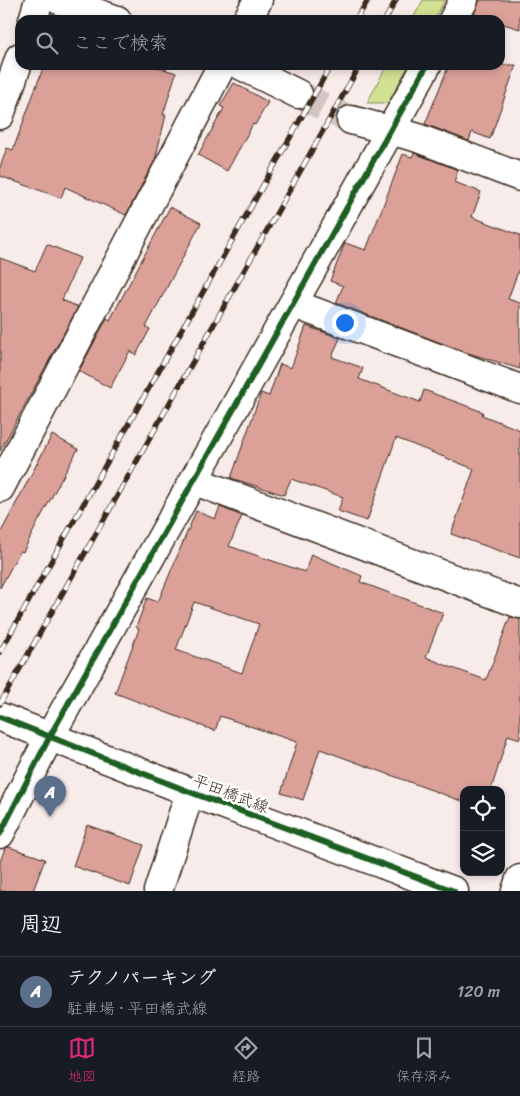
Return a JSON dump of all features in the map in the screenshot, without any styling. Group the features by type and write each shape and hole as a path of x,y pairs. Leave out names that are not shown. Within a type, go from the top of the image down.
{"street":[{"path":"34,15 38,0"},
{"path":"59,0 102,15"},
{"path":"250,15 258,0"},
{"path":"456,15 464,0"},
{"path":"0,115 16,70"},
{"path":"0,488 219,70"},
{"path":"250,70 298,94"},
{"path":"0,834 50,736 195,481 424,70"},
{"path":"351,120 415,137 520,176"},
{"path":"294,304 520,389"},
{"path":"195,481 520,604"},
{"name":"平田橋武線","path":"0,717 190,792 454,891"},
{"path":"158,891 190,792"},
{"path":"516,891 520,879"}],"green space":[{"path":"423,0 445,0 437,15 415,15"},
{"path":"384,70 406,70 388,103 367,103"}],"building":[{"path":"480,0 520,0 520,29 505,24 505,15 474,14"},
{"path":"505,65 516,65 490,139 472,132 469,141 425,124 447,70 505,70"},
{"path":"42,70 167,70 176,73 163,115 166,115 155,160 126,215 65,187 61,198 0,176 0,167 7,148 13,150"},
{"path":"234,83 268,102 255,125 253,124 227,171 198,155 224,108 220,106"},
{"path":"414,153 458,170 454,182 481,192 472,217 520,235 520,266 508,299 520,303 520,369 465,352 336,303 343,286 330,281 345,243 366,250 403,154 412,157"},
{"path":"170,207 201,223 146,327 150,329 136,355 130,351 110,388 79,371 107,318 110,320"},
{"path":"47,244 80,258 62,300 78,307 0,451 0,258 35,271"},
{"path":"306,326 340,338 332,357 363,368 359,379 420,402 424,390 483,412 482,415 520,430 520,558 451,534 474,469 396,438 367,521 338,511 343,497 291,479 284,495 231,478 261,393 269,396 280,364 291,368"},
{"path":"52,435 78,449 23,552 20,551 0,588 0,534"},
{"path":"220,507 242,516 229,546 305,572 311,554 362,576 360,582 443,613 426,657 486,680 510,617 520,619 520,739 508,735 492,786 460,786 460,801 320,749 303,800 281,793 297,742 220,716 215,731 115,693 139,629 136,627 147,598 158,602 196,511 215,519","holes":["194,602 259,624 242,673 176,650"]},
{"path":"87,825 144,845 130,886 73,866"},
{"path":"9,847 45,859 33,891 0,891 0,862 5,848"}],"tunnel":[{"path":"298,94 351,120"}],"railway":[{"path":"359,15 368,0"},
{"path":"388,15 396,0"},
{"path":"0,652 328,70"},
{"path":"0,704 357,70"}],"cycle path":[{"path":"0,834 50,736 424,70"},
{"path":"0,717 190,792 454,891"}],"place":[{"name":"テクノパーキング","path":"50,817"}]}
